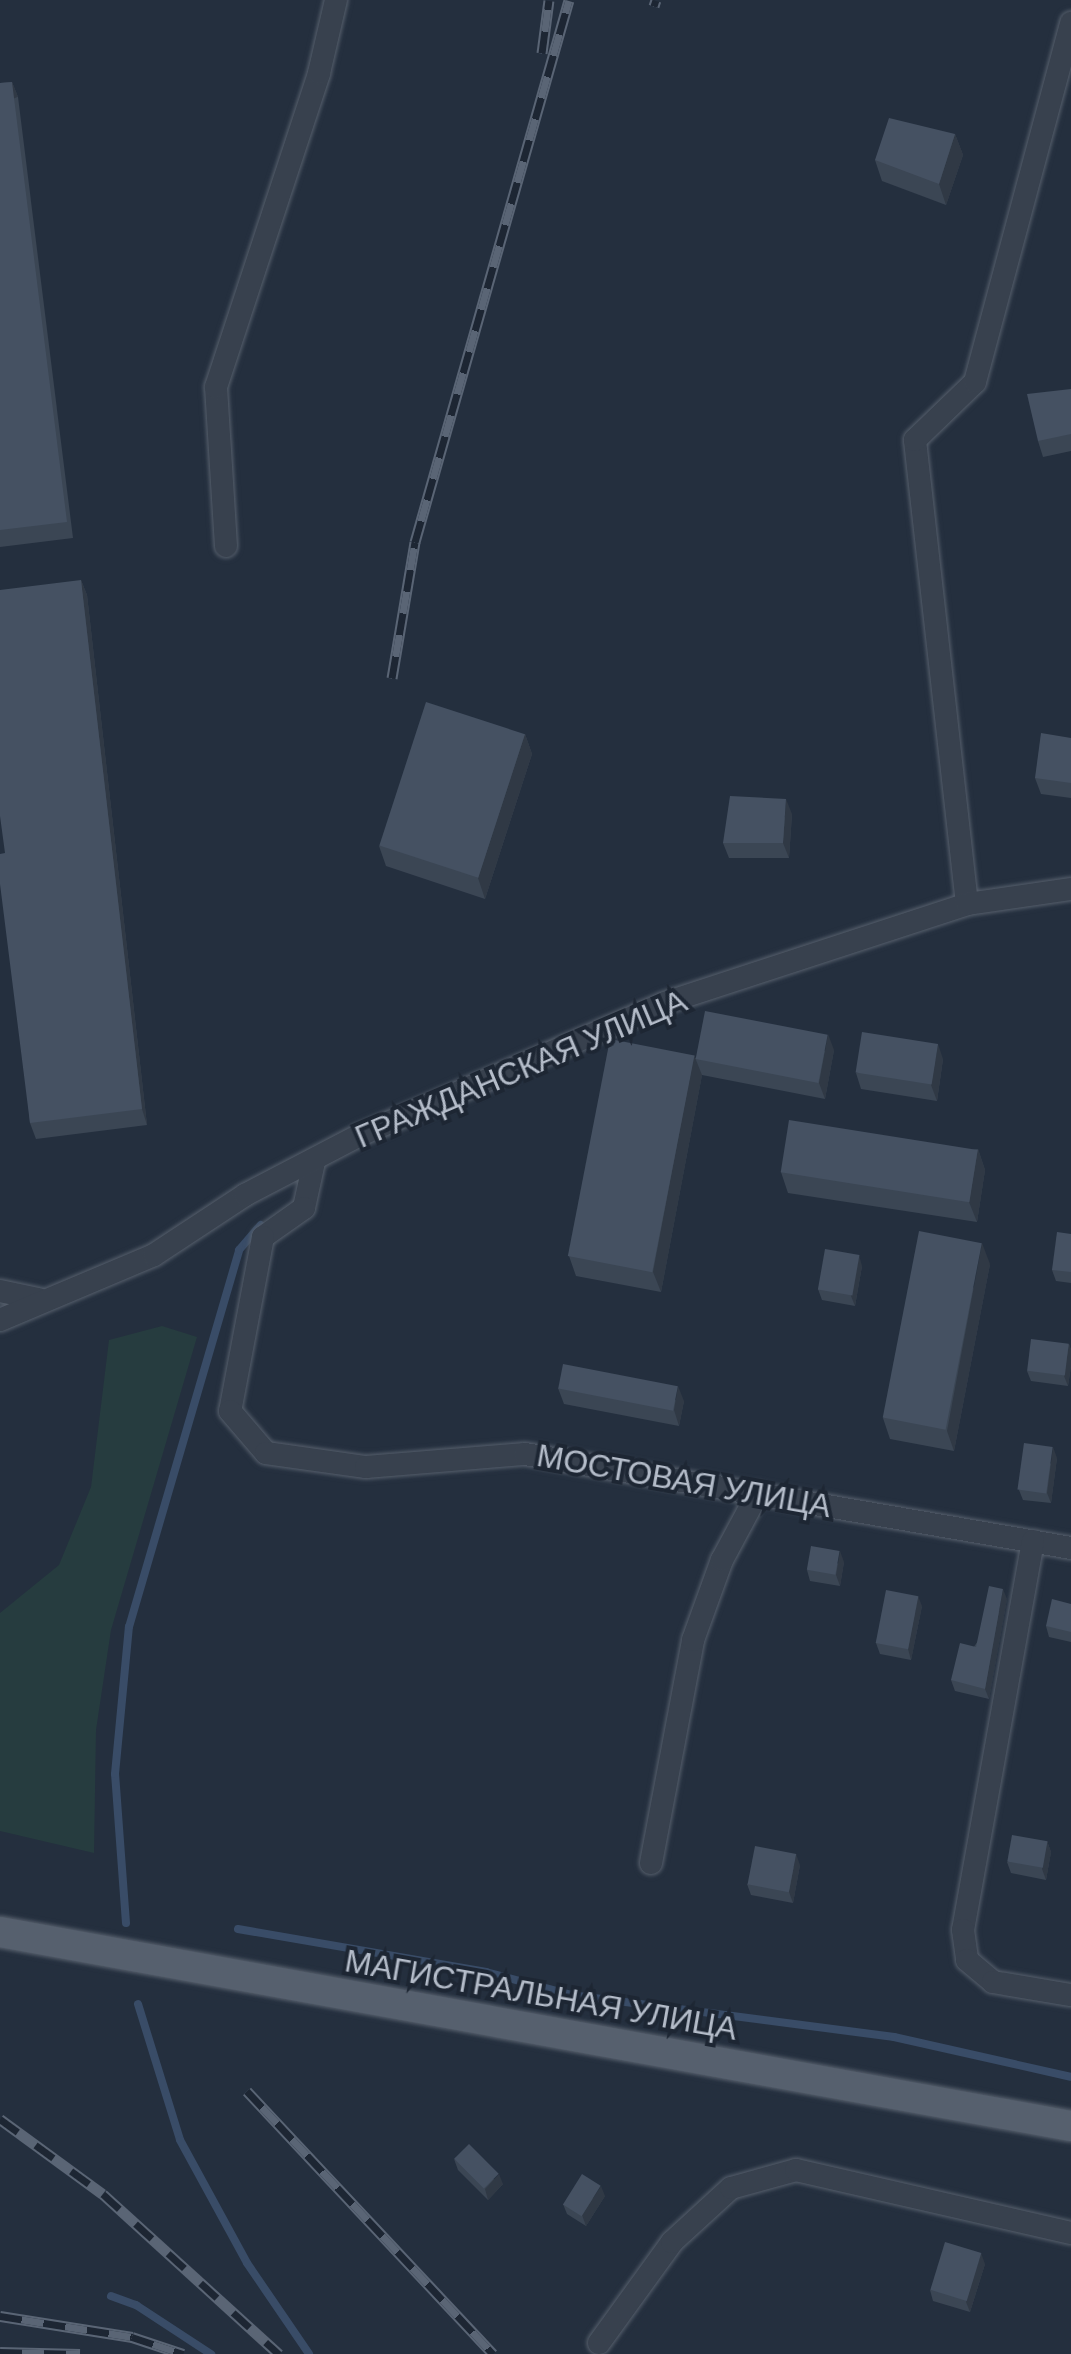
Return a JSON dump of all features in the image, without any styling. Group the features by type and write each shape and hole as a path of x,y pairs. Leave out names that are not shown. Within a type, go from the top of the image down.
{"main road":[{"name":"МАГИСТРАЛЬНАЯ УЛИЦА","path":"0,1932 1071,2126"}],"street":[{"path":"226,546 216,388 319,73 336,0"},
{"path":"968,904 915,440 975,382 1071,23"},
{"name":"ГРАЖДАНСКАЯ УЛИЦА","path":"0,1320 39,1299 154,1255 245,1195 360,1135 665,1003 968,904 1071,888"},
{"name":"МОСТОВАЯ УЛИЦА","path":"314,1162 304,1208 262,1237 230,1411 266,1453 366,1467 525,1454 1033,1542 1070,1545"},
{"path":"0,1290 39,1299"},
{"path":"650,1863 693,1640 722,1560 758,1493"},
{"path":"1033,1542 964,1930 968,1960 992,1982 1071,1995"},
{"path":"600,2343 672,2242 731,2188 796,2170 1071,2233"}],"green space":[{"path":"162,1326 197,1337 111,1630 96,1730 94,1853 0,1831 0,1613 59,1565 91,1487 109,1340"}],"building":[{"path":"12,82 67,522 0,530 0,83"},
{"path":"889,118 955,134 939,184 875,160"},
{"path":"1071,389 1071,434 1038,441 1027,394"},
{"path":"81,580 142,1109 30,1123 0,884 0,854 5,853 0,816 0,590"},
{"path":"426,702 525,734 478,878 379,846"},
{"path":"1041,733 1071,738 1071,783 1035,778"},
{"path":"730,796 786,799 783,843 723,843"},
{"path":"705,1011 828,1035 818,1083 696,1059"},
{"path":"862,1032 938,1044 932,1085 856,1072"},
{"path":"610,1039 694,1055 652,1272 568,1256"},
{"path":"789,1120 978,1150 969,1202 781,1172"},
{"path":"919,1231 982,1243 946,1430 883,1418"},
{"path":"1057,1232 1071,1234 1071,1272 1052,1270"},
{"path":"825,1249 859,1255 852,1295 818,1289"},
{"path":"1031,1339 1069,1344 1065,1375 1027,1371"},
{"path":"563,1364 678,1386 673,1411 558,1389"},
{"path":"1024,1443 1053,1447 1046,1494 1017,1490"},
{"path":"811,1546 840,1551 835,1575 807,1570"},
{"path":"989,1586 1003,1589 985,1689 951,1680 960,1643 976,1647"},
{"path":"886,1590 918,1596 908,1649 876,1643"},
{"path":"1052,1599 1071,1604 1071,1632 1046,1626"},
{"path":"1012,1835 1047,1841 1043,1868 1007,1862"},
{"path":"755,1846 796,1854 789,1892 748,1884"},
{"path":"469,2144 499,2174 484,2189 454,2159"},
{"path":"582,2174 601,2186 582,2216 563,2205"},
{"path":"945,2242 981,2253 967,2301 930,2290"}],"waterway":[{"path":"126,1923 115,1774 129,1627 239,1250 261,1225"},
{"path":"238,1929 486,1972 571,1995 894,2037 1071,2077"},
{"path":"138,2004 180,2140 247,2263 309,2354"},
{"path":"111,2296 136,2305 211,2354"}],"railway":[{"path":"542,53 549,0"},
{"path":"392,678 415,542 569,0"},
{"path":"654,6 656,0"},
{"path":"247,2091 493,2354"},
{"path":"0,2119 103,2194 279,2354"},
{"path":"0,2316 132,2337 183,2354"},
{"path":"0,2352 80,2354"}]}
